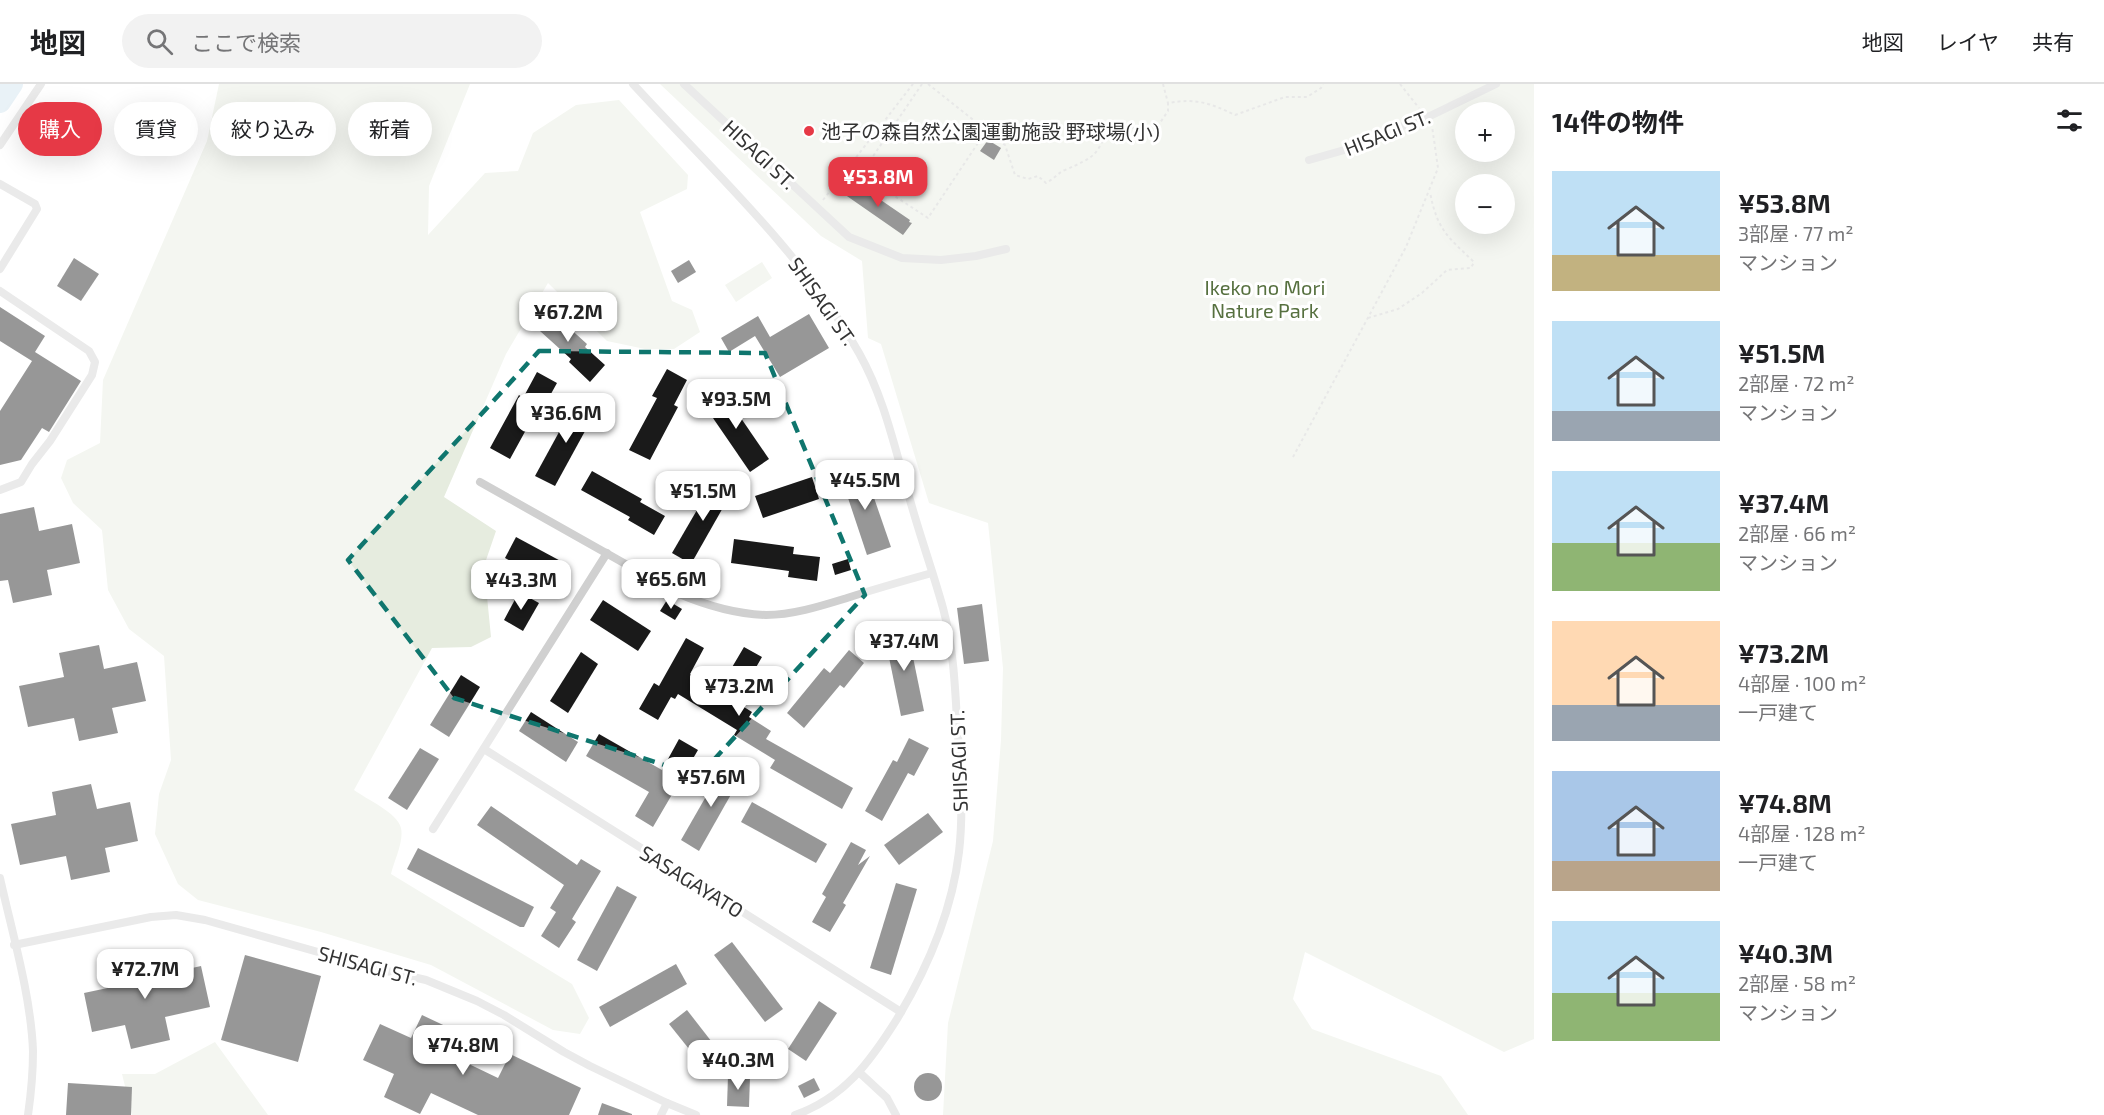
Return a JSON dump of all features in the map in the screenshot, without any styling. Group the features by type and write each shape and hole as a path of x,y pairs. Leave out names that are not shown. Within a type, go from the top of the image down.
{"lane":[{"path":"0,144 41,84"},
{"name":"SHISAGI ST.","path":"633,84 730,186 816,286 836,314 860,356 879,396 891,431 944,610 953,667 960,768 959,854 951,896 939,934 901,1012 860,1073 822,1103 795,1115"},
{"name":"HISAGI ST.","path":"684,84 849,237 902,258 941,260 976,256 1006,249"},
{"name":"HISAGI ST.","path":"1309,160 1355,147 1384,133 1430,116 1496,84"},
{"path":"0,184 35,204 37,209 0,269"},
{"path":"0,291 89,351 95,362 92,375 21,482 0,490"},
{"path":"480,482 677,593 701,604 736,612 767,615 822,605 932,573"},
{"path":"433,829 607,553"},
{"name":"SASAGAYATO","path":"484,749 901,1012"},
{"path":"0,878 29,1012 33,1049 28,1115"},
{"name":"SHISAGI ST.","path":"14,945 151,917 176,915 205,920 378,969 426,980 504,1015 564,1052 696,1115"},
{"path":"860,1073 887,1098 896,1115"},
{"path":"661,1115 667,1103"}],"path":[{"path":"817,208 913,84"},
{"path":"922,84 861,174 928,218 987,130"},
{"path":"928,84 1005,145 1015,175 1028,179 1038,176 1046,183 1056,178 1062,170 1086,160 1100,150 1109,126 1139,128 1153,133 1168,111 1163,84"},
{"path":"1168,103 1185,100 1200,101 1235,115 1285,97 1307,97 1321,88 1323,84"},
{"path":"1293,457 1406,247 1438,168 1430,116 1417,107 1400,84"},
{"path":"1368,318 1398,309 1447,270 1471,268 1474,262 1442,231 1432,206 1429,190"}],"highlighted area":[{"path":"539,351 765,353 865,595 699,776 454,698 348,560"}],"green space":[{"path":"219,84 470,84 429,186 428,235 485,173 518,171 533,133 576,105 619,100 688,175 687,189 640,212 672,301 692,310 700,332 674,349 645,349 607,341 548,283 506,354 444,497 496,531 484,566 491,637 471,647 432,648 354,790 399,822 402,833 391,874 572,984 589,1018 580,1034 553,1030 431,965 321,932 198,900 178,884 155,834 159,794 171,760 164,656 129,629 108,590 102,530 73,503 61,478 67,460 100,443 103,380 207,141 210,127 210,156 336,156 336,102 215,102"},
{"name":"Ikeko no Mori Nature Park","path":"660,84 1534,84 1534,1039 1504,1052 1305,952 1293,999 1312,1029 1441,1076 1468,1115 943,1115 948,1023 993,841 1001,740 1003,668 988,523 929,503 881,344 868,338 862,261 821,236"},
{"path":"762,262 772,278 736,302 725,285"},
{"path":"215,1042 268,1115 132,1115 122,1074 155,1074"}],"building":[{"path":"988,140 1001,148 994,160 980,151"},
{"path":"853,181 910,220 909,222 912,223 903,235 844,194"},
{"path":"74,258 99,274 81,301 57,286"},
{"path":"689,260 696,272 678,283 671,271"},
{"path":"545,306 587,344 585,347 605,365 590,382 569,362 571,359 530,322"},
{"path":"0,307 45,336 35,352 81,381 49,432 42,428 21,460 0,465 0,411 32,361 0,341"},
{"path":"809,314 829,348 780,377 755,336 729,352 721,338 758,316 770,337"},
{"path":"667,369 687,380 674,405 678,407 650,460 629,450 657,398 652,396"},
{"path":"537,372 557,383 542,410 538,408 510,459 490,448 519,395 523,398"},
{"path":"721,389 769,459 750,472 702,402"},
{"path":"576,401 596,411 555,486 535,476"},
{"path":"863,466 891,547 867,555 840,474"},
{"path":"592,471 642,499 640,502 665,516 654,535 628,520 630,517 581,490"},
{"path":"812,477 819,499 763,518 755,496"},
{"path":"715,479 733,490 691,564 672,553"},
{"path":"34,507 39,531 72,524 80,563 47,570 52,595 13,603 8,580 0,581 0,514"},
{"path":"516,537 568,565 556,586 505,558"},
{"path":"734,539 794,547 793,554 820,557 817,581 788,577 789,571 731,563"},
{"path":"848,559 851,570 835,575 832,564"},
{"path":"519,592 539,603 523,631 504,620"},
{"path":"603,600 651,631 638,651 590,620"},
{"path":"667,600 682,609 675,620 660,611"},
{"path":"982,604 989,661 964,664 957,608"},
{"path":"907,628 924,711 901,716 884,633"},
{"path":"686,638 704,648 690,674 718,691 744,647 762,657 736,702 752,712 749,717 771,731 766,739 853,788 842,809 770,768 775,760 734,735 737,730 678,694 675,699 671,697 658,720 639,709 654,683 659,686"},
{"path":"99,645 104,669 137,662 146,701 112,708 118,733 79,741 74,718 28,727 19,686 64,677 59,653"},
{"path":"849,650 864,663 844,688 840,685 804,728 787,713 824,668 830,673"},
{"path":"581,652 598,664 568,713 550,701"},
{"path":"461,675 480,687 449,737 430,725"},
{"path":"531,712 578,742 566,762 519,731"},
{"path":"599,734 662,770 679,739 698,750 653,827 635,816 649,792 586,756"},
{"path":"909,738 929,748 914,776 908,773 882,821 865,811 893,760 897,762"},
{"path":"420,748 439,759 407,810 388,798"},
{"path":"724,765 742,775 699,851 681,840"},
{"path":"91,784 97,809 130,802 138,841 105,848 110,872 71,880 66,856 20,865 11,824 56,815 52,792"},
{"path":"752,802 827,844 816,863 741,822"},
{"path":"491,806 577,865 581,859 601,871 572,919 576,922 559,948 541,936 556,912 550,908 564,885 477,825"},
{"path":"928,813 943,832 899,865 884,845"},
{"path":"851,842 866,850 858,865 870,856 843,903 846,905 830,932 812,922 826,897 822,894"},
{"path":"418,848 534,907 524,927 407,869"},
{"path":"896,883 917,889 891,975 870,968"},
{"path":"617,886 637,897 597,971 577,960"},
{"path":"732,942 783,1009 765,1022 714,955"},
{"path":"150,952 156,976 201,966 210,1007 165,1017 170,1040 131,1049 125,1025 92,1032 84,993 117,986 111,961"},
{"path":"245,955 321,976 298,1062 221,1040"},
{"path":"676,964 687,984 610,1027 599,1007"},
{"path":"819,1001 837,1013 806,1061 788,1049"},
{"path":"687,1010 722,1055 705,1069 669,1024"},
{"path":"422,1015 458,1032 448,1054 498,1078 510,1054 581,1088 569,1115 478,1115 431,1093 420,1114 384,1097 394,1074 363,1060 380,1024 411,1038"},
{"path":"928,1073 938,1077 942,1087 938,1097 928,1101 918,1097 914,1087 918,1077"},
{"path":"728,1076 750,1077 749,1107 727,1106"},
{"path":"814,1078 820,1090 804,1098 798,1086"},
{"path":"68,1083 132,1087 131,1115 66,1115"},
{"path":"602,1103 632,1114 632,1115 598,1115"}],"waterway":[{"path":"0,102 12,84"}],"place":[{"name":"池子の森自然公園運動施設 野球場(小)","path":"809,131"}]}
